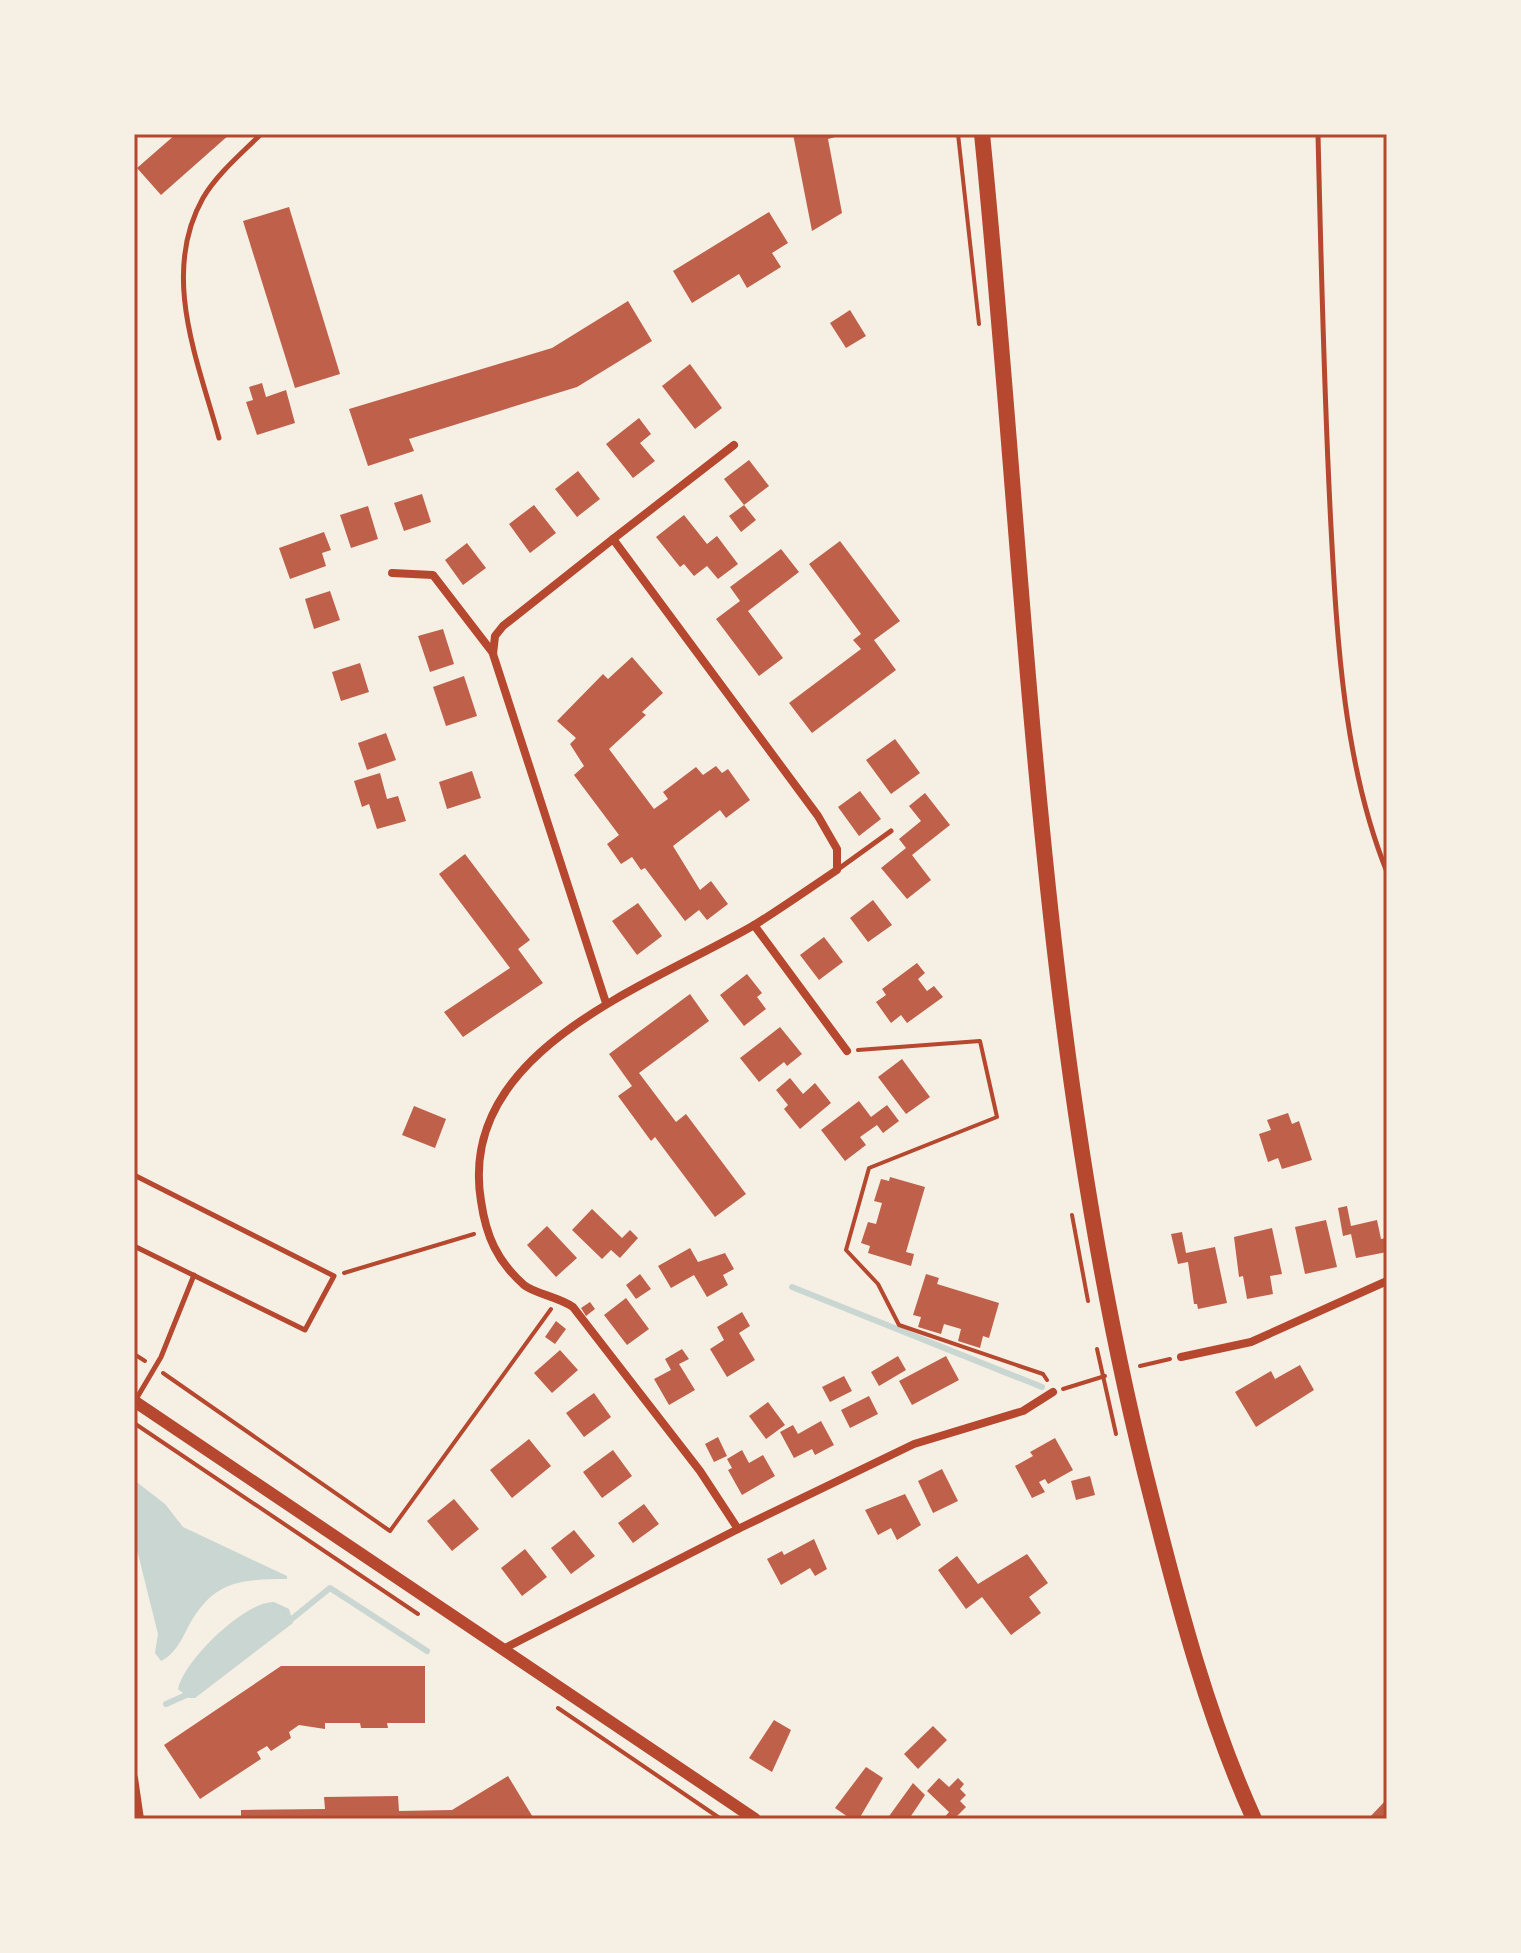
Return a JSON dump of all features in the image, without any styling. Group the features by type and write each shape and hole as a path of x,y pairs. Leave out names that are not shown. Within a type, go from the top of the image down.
{"main road":[{"path":"982,134 1041,828 1087,1192 1120,1371 1177,1595 1208,1700 1254,1819"}],"street":[{"path":"493,654 495,636 503,626 734,445"},
{"path":"613,539 818,816 837,849 837,870 754,925 606,1003 533,1060 502,1093 482,1139 477,1176 485,1230 493,1250 526,1288 559,1297 573,1307 700,1471 738,1529"},
{"path":"392,573 433,575 493,654 606,1003"},
{"path":"754,925 847,1051"},
{"path":"1181,1357 1251,1342 1387,1281"},
{"path":"505,1648 738,1529 914,1444 1023,1411 1053,1392"},
{"path":"134,1401 755,1819"},
{"path":"134,1778 140,1819"}],"lane":[{"path":"219,438 183,305 186,248 203,198 224,170 261,134"},
{"path":"1318,134 1325,416 1340,671 1371,833 1387,872"},
{"path":"837,870 891,831"},
{"path":"134,1175 334,1276 305,1330 134,1246"},
{"path":"134,1401 155,1368 194,1275"}],"path":[{"path":"847,1051 980,1041 997,1117 869,1168 846,1250 878,1284 899,1325 1043,1374 1053,1392 1120,1371 1181,1357"},
{"path":"334,1276 485,1230"},
{"path":"134,1354 390,1531 559,1297"},
{"path":"134,1423 430,1622"},
{"path":"546,1700 721,1819"}],"shaded area":[{"path":"134,1480 165,1504 183,1527 287,1576 287,1579 238,1583 214,1594 194,1616 175,1649 161,1661 155,1653 158,1634 134,1538"},
{"path":"274,1602 289,1609 293,1623 195,1698 189,1698 178,1689 191,1663 217,1635 247,1611"}],"building":[{"path":"176,134 230,134 161,195 137,168"},
{"path":"793,134 846,134 828,139 842,213 812,231"},
{"path":"289,207 340,374 295,388 243,221"},
{"path":"769,212 788,243 772,253 781,267 747,288 739,274 692,303 673,271"},
{"path":"628,301 652,341 577,387 409,439 414,451 368,466 349,409 552,348"},
{"path":"850,310 866,336 846,348 830,323"},
{"path":"690,364 722,408 695,429 662,386"},
{"path":"262,383 266,397 286,390 295,423 257,435 246,402 253,400 249,387"},
{"path":"639,418 651,434 640,443 655,461 633,478 606,444"},
{"path":"749,460 769,486 744,505 724,479"},
{"path":"578,471 600,499 577,517 555,489"},
{"path":"422,494 431,522 404,531 394,503"},
{"path":"534,505 556,533 530,553 509,524"},
{"path":"744,505 756,520 741,532 729,516"},
{"path":"368,506 378,539 351,548 340,515"},
{"path":"684,515 707,544 717,536 738,564 718,579 707,566 694,576 684,564 680,567 656,537"},
{"path":"324,532 331,550 322,553 326,566 290,579 279,548"},
{"path":"840,541 900,621 874,640 896,670 812,733 789,703 861,649 853,640 861,634 809,564"},
{"path":"467,543 486,568 463,585 445,560"},
{"path":"781,549 799,572 748,611 783,658 759,676 716,619 740,601 730,587"},
{"path":"330,591 340,620 314,629 305,599"},
{"path":"443,629 454,664 430,672 418,636"},
{"path":"632,657 663,693 642,712 646,715 609,749 654,809 668,799 663,792 696,767 703,775 716,766 722,773 728,769 750,800 726,818 720,810 673,846 700,890 711,881 728,904 707,920 699,910 685,921 645,868 641,870 632,857 621,864 607,844 619,835 574,775 584,766 570,744 576,738 557,721 603,674 608,679"},
{"path":"360,663 369,692 341,701 332,672"},
{"path":"464,676 477,716 446,726 433,687"},
{"path":"386,733 396,760 367,770 358,743"},
{"path":"895,739 920,773 891,794 866,760"},
{"path":"472,771 481,798 447,809 439,782"},
{"path":"380,773 387,799 398,796 406,821 377,829 369,804 362,807 354,781"},
{"path":"860,791 881,819 859,836 838,807"},
{"path":"925,793 950,825 912,855 931,880 907,899 881,868 906,848 899,839 921,821 909,806"},
{"path":"465,854 530,940 518,949 543,983 463,1037 444,1012 510,968 439,874"},
{"path":"873,900 892,925 868,942 850,918"},
{"path":"638,903 662,936 637,955 612,921"},
{"path":"824,937 843,962 819,980 800,955"},
{"path":"917,963 925,973 918,979 927,991 934,986 943,997 907,1023 901,1015 891,1023 876,1002 886,995 882,989"},
{"path":"747,974 762,993 757,997 766,1009 744,1026 720,995"},
{"path":"690,994 709,1021 639,1073 676,1122 686,1114 746,1194 715,1217 655,1137 651,1141 618,1096 632,1086 609,1054"},
{"path":"780,1027 802,1054 787,1066 784,1062 759,1082 740,1058"},
{"path":"902,1059 930,1097 906,1114 878,1077"},
{"path":"790,1078 803,1094 815,1083 831,1103 800,1129 784,1109 788,1105 776,1090"},
{"path":"859,1101 871,1117 887,1105 899,1121 883,1133 877,1125 860,1137 866,1145 845,1161 821,1130"},
{"path":"414,1106 446,1119 435,1148 402,1135"},
{"path":"1288,1113 1292,1124 1299,1121 1312,1160 1282,1169 1278,1158 1268,1162 1259,1134 1271,1130 1267,1120"},
{"path":"890,1177 925,1187 906,1252 914,1254 911,1266 868,1253 870,1246 861,1243 868,1222 876,1224 882,1203 874,1201 881,1179 889,1181"},
{"path":"1347,1206 1351,1226 1377,1220 1381,1239 1387,1238 1387,1252 1356,1258 1351,1234 1343,1236 1338,1208"},
{"path":"592,1209 622,1238 630,1230 638,1238 620,1258 611,1250 602,1259 572,1230"},
{"path":"1326,1220 1337,1267 1305,1274 1295,1227"},
{"path":"547,1226 577,1258 556,1277 527,1245"},
{"path":"1272,1228 1282,1274 1270,1276 1273,1294 1247,1299 1243,1276 1239,1277 1234,1237"},
{"path":"1182,1232 1186,1253 1215,1247 1227,1303 1198,1309 1194,1304 1188,1262 1178,1264 1171,1234"},
{"path":"690,1248 698,1262 725,1253 734,1269 723,1275 728,1285 707,1297 694,1275 671,1288 658,1266"},
{"path":"640,1274 651,1289 636,1299 626,1285"},
{"path":"926,1274 939,1278 937,1284 999,1303 989,1338 983,1336 980,1348 958,1341 961,1329 944,1324 941,1334 918,1327 921,1317 913,1315"},
{"path":"626,1298 649,1329 627,1345 604,1315"},
{"path":"590,1302 595,1309 586,1316 581,1308"},
{"path":"742,1312 750,1326 739,1333 755,1360 727,1377 710,1349 724,1340 717,1327"},
{"path":"556,1321 566,1329 555,1344 545,1337"},
{"path":"682,1349 689,1359 679,1364 695,1390 669,1405 654,1379 671,1370 665,1359"},
{"path":"560,1350 578,1370 552,1393 534,1373"},
{"path":"898,1356 906,1370 879,1386 871,1372"},
{"path":"946,1356 959,1380 912,1405 899,1381"},
{"path":"1300,1365 1314,1390 1256,1427 1235,1392 1271,1371 1275,1379"},
{"path":"844,1376 852,1391 830,1402 822,1387"},
{"path":"594,1393 611,1417 584,1437 566,1413"},
{"path":"869,1396 878,1414 850,1428 841,1410"},
{"path":"768,1402 785,1425 766,1439 749,1416"},
{"path":"821,1421 834,1445 815,1455 812,1449 794,1458 780,1432 793,1425 798,1434"},
{"path":"718,1437 727,1456 714,1462 705,1444"},
{"path":"1055,1438 1073,1470 1048,1484 1045,1479 1039,1482 1045,1492 1032,1498 1015,1466 1033,1456 1030,1452"},
{"path":"529,1439 551,1466 512,1498 490,1470"},
{"path":"613,1450 632,1476 602,1498 583,1472"},
{"path":"742,1450 749,1463 763,1455 775,1476 742,1495 728,1470 732,1468 727,1459"},
{"path":"942,1469 958,1501 933,1513 918,1481"},
{"path":"1090,1476 1095,1495 1076,1500 1071,1481"},
{"path":"905,1494 921,1525 897,1540 891,1528 878,1535 865,1510"},
{"path":"454,1499 479,1529 452,1551 427,1521"},
{"path":"644,1504 659,1524 633,1543 618,1523"},
{"path":"574,1530 595,1556 571,1574 551,1548"},
{"path":"814,1539 827,1569 815,1576 810,1568 781,1585 767,1559 782,1551 784,1555"},
{"path":"525,1549 547,1577 522,1596 501,1568"},
{"path":"1027,1554 1048,1583 1029,1597 1041,1613 1011,1635 982,1597 966,1609 938,1570 957,1556 978,1584"},
{"path":"281,1666 425,1666 425,1723 387,1723 388,1728 361,1728 360,1723 325,1723 325,1729 299,1725 289,1732 291,1738 271,1751 267,1746 257,1752 261,1759 200,1799 164,1745"},
{"path":"774,1720 791,1730 772,1772 749,1758"},
{"path":"933,1726 947,1740 918,1769 904,1754"},
{"path":"866,1767 883,1778 859,1819 851,1819 835,1808"},
{"path":"508,1776 534,1819 241,1819 241,1810 325,1809 324,1797 398,1796 399,1811 452,1810"},
{"path":"939,1778 949,1787 958,1778 964,1784 960,1789 966,1795 960,1801 966,1807 954,1819 943,1819 949,1812 927,1791"},
{"path":"913,1783 925,1795 909,1819 887,1819"},
{"path":"1387,1799 1387,1819 1368,1819"}],"waterway":[{"path":"792,1287 1042,1387"},
{"path":"288,1622 330,1588 427,1651"},
{"path":"166,1704 193,1692"}]}
